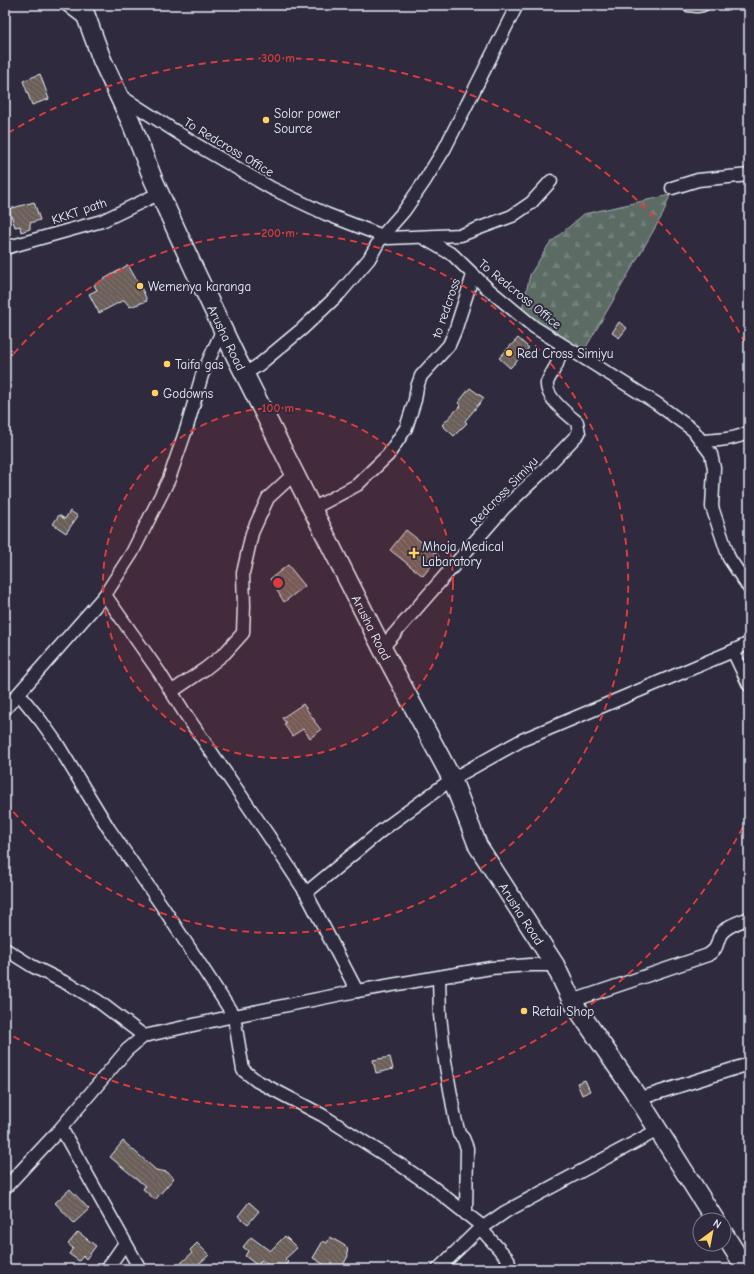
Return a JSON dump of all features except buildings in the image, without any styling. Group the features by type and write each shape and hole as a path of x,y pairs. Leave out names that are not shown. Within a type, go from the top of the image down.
{"main road":[{"name":"Arusha Road","path":"85,13 102,60 131,122 160,193 223,329 382,648 452,779 478,846 555,965 572,1001 638,1099 710,1212"},
{"path":"732,1247 746,1269"}],"street":[{"path":"67,5 85,13"},
{"path":"245,374 260,364 302,329 340,293 369,258 382,236 404,211 445,148 517,5"},
{"path":"688,5 703,5"},
{"name":"To Redcross Office","path":"118,95 197,145 271,188 326,214 388,238 461,235 512,216 531,203 551,181"},
{"path":"672,188 698,180 749,175"},
{"name":"KKKT path","path":"5,248 102,220 160,193"},
{"name":"To Redcross Office","path":"422,237 453,255 473,275 534,327 562,346 656,403 693,430 711,454 714,468 712,507 729,558 749,588"},
{"name":"to redcross","path":"312,509 357,485 388,455 406,428 415,400 420,376 450,345 473,275"},
{"path":"5,709 105,596 132,553 169,479 187,427 202,375 223,329"},
{"name":"Redcross Simiyu","path":"382,648 504,508 577,436 579,431 576,422 564,412 548,393 547,389 547,382 557,364 562,346"},
{"path":"701,441 740,437 749,432"},
{"path":"171,692 205,669 224,653 243,633 243,573 252,533 268,498 295,473"},
{"path":"105,596 133,633 306,893 357,991"},
{"path":"306,893 381,831 452,779 522,740 733,651 749,642"},
{"path":"733,651 749,685"},
{"path":"19,694 42,721 114,835 234,1016 243,1070 251,1077 322,1115 373,1146 430,1185 482,1228 508,1259 510,1269"},
{"path":"572,1001 708,955 715,951 721,934 729,926 749,918"},
{"path":"5,949 32,966 98,1001 144,1036"},
{"path":"5,1188 61,1128 127,1050 144,1036 357,991 491,968 555,965"},
{"path":"439,978 440,1015 445,1061 455,1118 460,1134 467,1148 466,1214"},
{"path":"638,1099 749,1064"},
{"path":"61,1128 140,1269"},
{"path":"438,1269 482,1228 505,1212 658,1130"},
{"path":"107,1269 125,1243"}],"green space":[{"path":"670,195 663,214 581,356 522,309 530,275 549,244 584,214"}],"place":[{"name":"Solor power Source","path":"266,120"},
{"name":"Wemenya karanga","path":"140,286"},
{"name":"Red Cross Simiyu","path":"509,353"},
{"name":"Taifa gas","path":"167,364"},
{"name":"Godowns","path":"155,393"},
{"name":"Mhoja Medical Labaratory","path":"414,553"},
{"name":"Retail Shop","path":"524,1011"}]}
